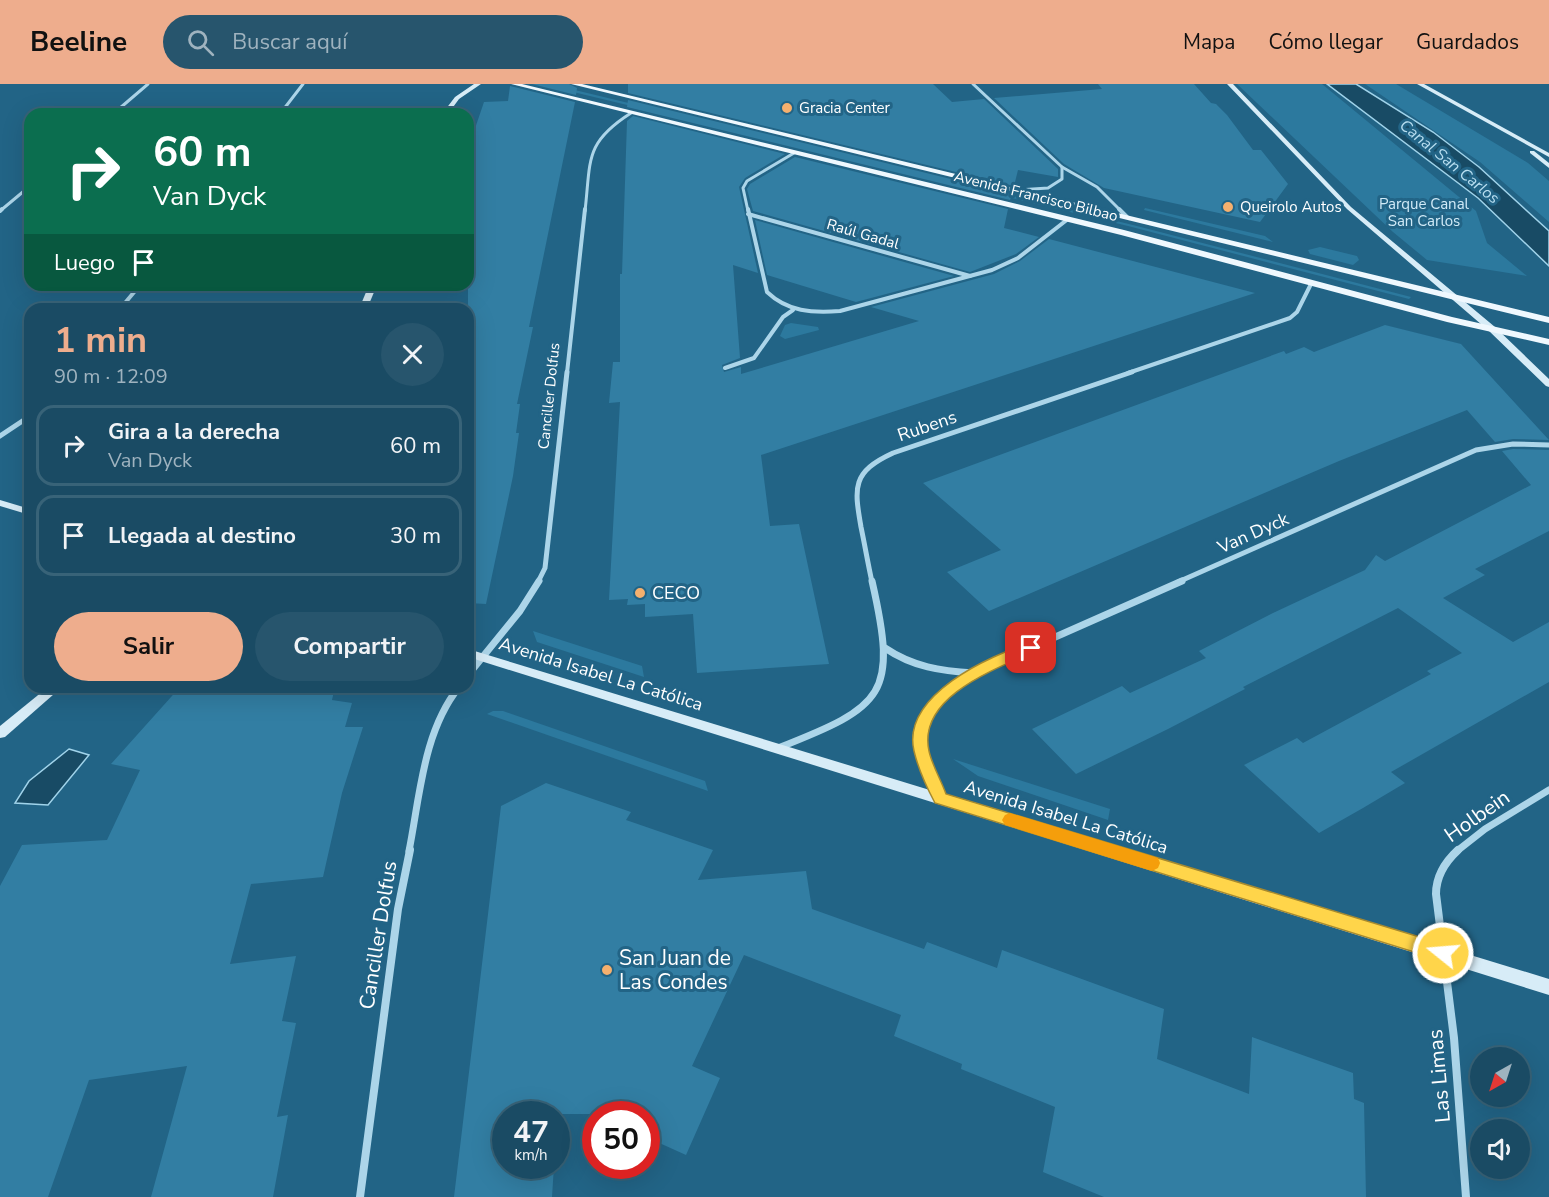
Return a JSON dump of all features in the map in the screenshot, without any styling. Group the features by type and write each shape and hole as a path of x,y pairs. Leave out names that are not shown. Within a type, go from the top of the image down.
{"main road":[{"name":"Avenida Francisco Bilbao","path":"514,84 1068,219 1311,284 1492,330 1549,342"},
{"name":"Avenida Francisco Bilbao","path":"574,84 1549,320"}],"street":[{"path":"121,108 148,84"},
{"path":"285,108 303,84"},
{"path":"450,108 457,98 478,84"},
{"path":"973,84 1062,167 1096,187 1127,217"},
{"path":"1230,84 1348,208 1492,330 1549,384"},
{"path":"1420,84 1549,154"},
{"name":"Canciller Dolfus","path":"475,655 523,607 545,568 592,151 596,140 604,131 631,113"},
{"path":"1513,135 1549,166"},
{"path":"794,153 747,181 743,188 767,292 775,300 793,309 815,313 840,311 972,276 1018,258 1068,219"},
{"path":"1018,190 1042,189 1059,183 1062,179 1062,167"},
{"path":"0,211 24,191"},
{"name":"Raúl Gadal","path":"748,214 972,276"},
{"name":"Rubens","path":"777,749 845,720 862,708 873,695 884,674 885,633 855,496 856,484 870,465 893,453 1290,318 1297,312 1311,284"},
{"path":"125,303 135,291"},
{"path":"725,368 753,358 783,317 793,309"},
{"path":"0,436 24,420"},
{"name":"Van Dyck","path":"940,799 921,750 923,724 933,706 952,687 974,673 1476,450 1513,444 1549,445"},
{"path":"0,502 24,510"},
{"name":"Van Dyck","path":"885,648 905,662 932,671 974,673"},
{"name":"Avenida Isabel La Católica","path":"475,655 1549,987"},
{"path":"0,733 49,693"},
{"name":"Canciller Dolfus","path":"360,1197 400,898 433,732 444,706 454,693"},
{"name":"Holbein","path":"1443,953 1436,881 1444,864 1457,848 1549,790"},
{"name":"Las Limas","path":"1443,953 1456,1052 1466,1197"}],"green space":[{"path":"540,84 550,84 1133,225 1411,297 1409,299 1128,226"},
{"name":"Parque Canal San Carlos","path":"1237,84 1322,84 1476,211 1487,243 1527,276 1427,260 1393,232"},
{"name":"Parque Canal San Carlos","path":"1365,84 1396,84 1528,163 1549,181 1549,222 1480,162"},
{"path":"1145,208 1265,236 1273,242 1144,210"},
{"path":"1320,247 1357,256 1359,260 1353,265 1310,254 1308,250"},
{"path":"791,323 818,327 819,330 785,339 780,336 785,325"},
{"path":"533,631 642,666 644,677 537,642"},
{"path":"493,711 503,711 705,781 708,791 487,714"},
{"path":"953,759 1110,809 1108,820 978,776"}],"water":[{"name":"Canal San Carlos","path":"1327,84 1356,84 1433,132 1479,167 1549,231 1549,266 1478,198"},
{"path":"69,749 89,755 48,805 15,803 29,781"}],"building":[{"path":"532,84 569,84 577,88 576,95"},
{"path":"628,84 933,84 952,102 984,99 1058,169 1058,177 1018,170 1014,186 628,93"},
{"path":"1098,84 1194,84 1211,103 1216,104 1227,115 1253,150 1261,150 1288,184 1260,222 1104,188 1064,164 994,98 1102,89"},
{"path":"510,86 575,102 529,327 533,327 517,404 520,404 516,433 519,433 513,476 486,604 474,603 474,303 468,303 468,291 474,291 474,131 484,102 508,101"},
{"path":"628,100 1012,194 1010,200 627,107"},
{"path":"633,116 785,154 745,178 739,187 758,273 733,265 740,358 722,365 724,372 741,367 741,374 919,321 871,307 994,274 1020,261 1049,239 1255,293 761,455 770,526 799,524 829,664 697,673 693,614 645,617 645,604 627,605 628,599 609,600 620,402 609,403 613,362 620,362 620,274 622,274 627,121"},
{"path":"795,157 1008,209 1004,228 1039,237 1016,254 970,272 753,211 747,189 750,184"},
{"path":"755,220 954,276 856,302 767,275"},
{"path":"1385,325 1461,344 1549,440 1513,439 1495,442 1467,410 1339,461 989,611 947,572 1001,550 923,483 1284,351 1286,354 1304,347 1314,352"},
{"path":"1549,450 1549,531 1475,569 1485,575 1443,598 1513,642 1549,622 1549,682 1391,772 1405,783 1363,808 1319,833 1244,765 1297,738 1303,743 1431,674 1427,671 1462,653 1398,608 1243,687 1245,689 1168,729 1076,774 1032,729 1122,686 1130,693 1206,658 1199,651 1365,570 1376,555 1385,561 1531,485 1502,451"},
{"path":"175,693 334,693 332,700 352,703 345,727 363,727 342,793 323,877 251,884 230,964 296,956 282,1021 296,1023 277,1117 288,1115 273,1197 151,1197 187,1066 89,1080 48,1197 0,1197 0,886 22,845 107,840 140,770 111,764"},
{"path":"546,783 631,812 626,820 713,850 698,880 806,871 812,909 924,949 927,942 997,968 1002,950 1164,1009 1157,1059 1249,1094 1252,1037 1353,1073 1354,1099 1364,1103 1366,1197 1104,1197 1043,1172 1055,1107 961,1069 962,1064 894,1036 901,1015 744,955 692,1066 720,1078 686,1155 660,1143 660,1101 582,1101 582,1114 570,1114 570,1101 492,1101 492,1179 553,1179 552,1197 454,1197 501,806"}],"slow traffic":[{"path":"1010,820 1152,863"}],"place":[{"name":"Gracia Center","path":"787,108"},
{"name":"Queirolo Autos","path":"1228,207"},
{"name":"CECO","path":"640,593"},
{"name":"San Juan de Las Condes","path":"607,970"}],"route":[{"path":"1031,648 974,673 952,687 933,706 923,724 920,744 940,799 1443,953"}]}
